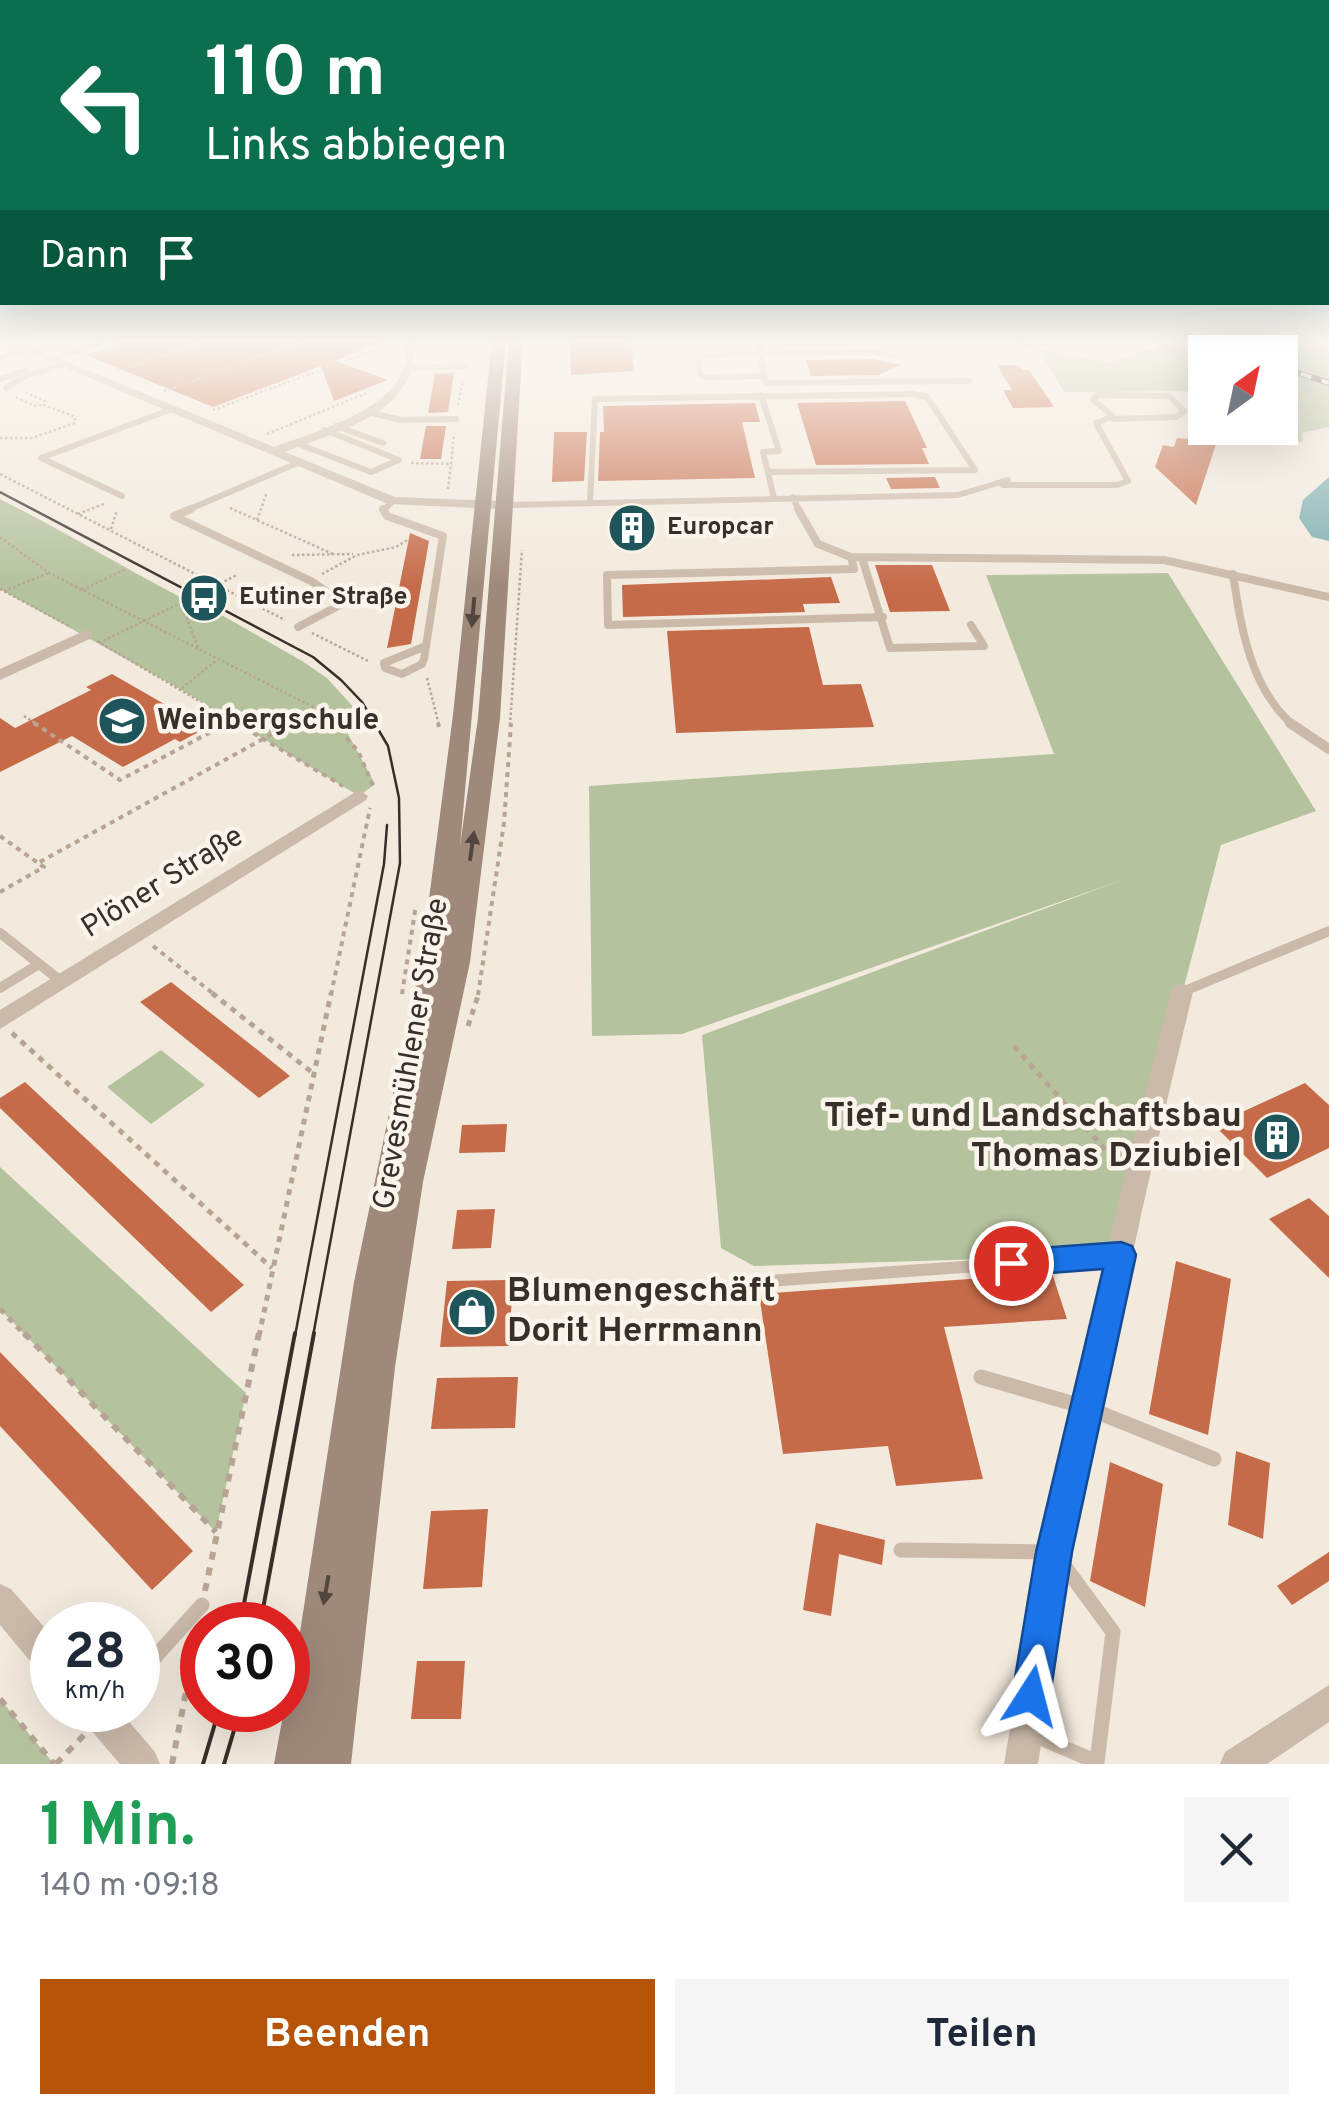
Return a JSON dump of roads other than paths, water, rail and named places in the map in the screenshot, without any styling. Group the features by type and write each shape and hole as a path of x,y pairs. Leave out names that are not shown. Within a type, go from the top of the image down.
{"street":[{"path":"204,422 393,501 482,501"},
{"path":"274,452 343,422"},
{"name":"Grevesmühlener Straße","path":"296,1764 336,1532 371,1282 434,960 464,715 490,422"},
{"name":"Grevesmühlener Straße","path":"330,1764 377,1367 408,1182 457,962 489,718 482,501 499,422"},
{"path":"0,676 92,639"},
{"name":"Plöner Straße","path":"0,1022 367,790"},
{"path":"1021,1764 1054,1552 1121,1255 1133,1182 1182,992"},
{"path":"0,1600 30,1635"},
{"path":"1237,1764 1329,1702"},
{"path":"117,1732 143,1764"}],"lane":[{"path":"122,496 41,458 136,422"},
{"path":"590,503 594,422"},
{"path":"770,422 778,451 763,452 774,498"},
{"path":"768,472 975,470 943,422"},
{"path":"996,485 1122,485 1128,481 1128,474 1096,424 1102,422"},
{"path":"296,442 371,472 399,460 330,428"},
{"path":"330,428 384,442"},
{"path":"298,626 344,603 311,580 174,516 300,462"},
{"path":"482,501 590,503 958,495 1008,480"},
{"path":"794,498 811,540 826,551 857,557 1164,560 1329,596"},
{"path":"393,501 382,510 387,516 443,536 426,646 422,664 402,674 386,668 384,663 390,658 426,646"},
{"path":"857,557 883,617 890,648 984,646 971,625"},
{"path":"857,557 854,569 607,575 608,624 883,617"},
{"path":"1233,574 1242,639 1250,664 1291,728 1329,749"},
{"path":"1182,992 1329,931"},
{"path":"0,933 62,982"},
{"path":"0,988 40,964"},
{"path":"754,1282 1121,1255"},
{"path":"981,1378 1085,1407 1214,1458"},
{"path":"902,1550 1054,1552 1113,1632 1098,1762 1026,1732"},
{"path":"160,1652 180,1629"}],"water":[{"path":"1329,477 1329,541 1312,537 1299,518 1303,500"}],"tram line":[{"path":"0,492 313,657 362,702 388,746 399,798 400,863 313,1336"},
{"path":"295,1336 384,864 387,825"},
{"path":"244,1602 295,1333"},
{"path":"264,1602 314,1333"},
{"path":"203,1764 212,1732"},
{"path":"224,1764 233,1732"}],"place":[{"name":"Europcar","path":"632,528"},
{"name":"Eutiner Straße","path":"204,598"},
{"name":"Weinbergschule","path":"122,721"},
{"name":"Tief- und Landschaftsbau Thomas Dziubiel","path":"1277,1137"},
{"name":"Blumengeschäft Dorit Herrmann","path":"472,1312"}]}
